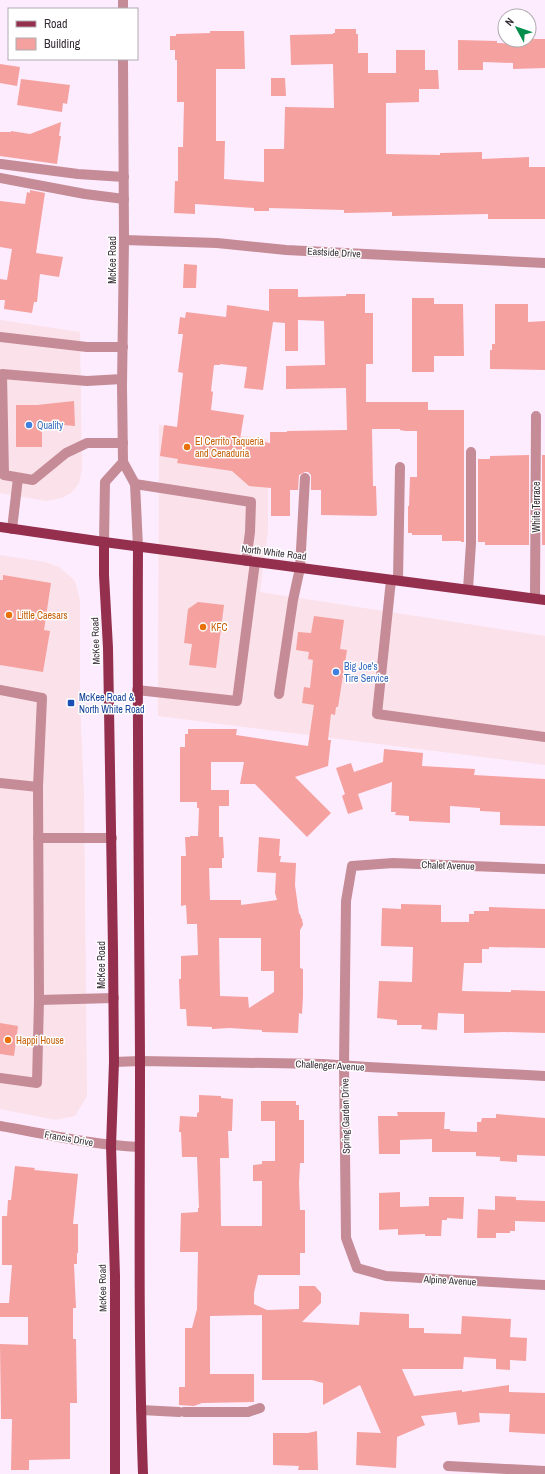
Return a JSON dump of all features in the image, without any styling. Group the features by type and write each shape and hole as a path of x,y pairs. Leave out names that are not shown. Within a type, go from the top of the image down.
{"main road":[{"name":"North White Road","path":"0,527 138,547 540,599"},
{"name":"McKee Road","path":"104,542 104,575 108,648 114,998 114,1062 111,1146 114,1276 115,1474"},
{"name":"McKee Road","path":"138,547 137,690 140,1061 139,1147 141,1410 143,1474"}],"street":[{"name":"McKee Road","path":"123,60 123,462 135,484 138,547"},
{"path":"1,164 78,174 124,178"},
{"path":"0,178 85,194 124,199"},
{"name":"Eastside Drive","path":"124,240 218,243 286,250 545,263"},
{"path":"0,338 87,347 123,347"},
{"path":"122,379 87,381 2,374 4,475 33,480 66,453 87,443 123,443"},
{"name":"White Terrace","path":"536,416 540,599"},
{"path":"468,589 471,452"},
{"name":"McKee Road","path":"104,542 105,482 123,462"},
{"path":"400,467 394,580 377,714 545,737"},
{"path":"12,529 18,478"},
{"path":"279,694 292,607 300,568 305,478"},
{"path":"135,484 251,502 250,561 237,701 137,690"},
{"path":"0,690 42,698 38,787 39,1000 37,1083 0,1078"},
{"path":"0,783 38,787"},
{"path":"38,838 112,838"},
{"name":"Chalet Avenue","path":"352,866 393,863 545,869"},
{"name":"Spring Garden Drive","path":"352,866 346,901 344,1066 346,1238 357,1268"},
{"path":"39,1000 114,998"},
{"name":"Challenger Avenue","path":"114,1062 140,1061 323,1064 545,1076"},
{"name":"Francis Drive","path":"0,1126 111,1146 139,1147"},
{"name":"Alpine Avenue","path":"357,1268 386,1276 545,1284"},
{"path":"141,1410 182,1412 248,1412 260,1408"},
{"path":"448,1466 545,1470"}],"shaded area":[{"path":"0,320 80,332 82,469 79,483 71,493 62,498 46,501 0,493"},
{"path":"159,425 268,439 268,531 260,592 545,636 545,765 158,716"},
{"path":"0,555 45,562 59,567 75,581 80,600 80,701 84,795 87,1096 75,1116 56,1120 0,1109"}],"building":[{"path":"335,29 356,29 356,34 358,34 358,53 368,53 368,73 396,73 396,50 425,50 425,70 438,70 439,89 419,89 419,102 386,103 386,154 440,155 440,153 482,152 482,159 529,157 529,167 545,167 545,219 488,219 488,214 392,216 392,212 344,213 344,210 269,208 269,211 254,211 254,208 195,204 195,214 174,213 175,181 178,181 178,147 183,147 184,102 177,102 177,60 175,60 175,50 170,50 170,36 176,36 176,34 210,33 210,31 244,31 245,69 216,69 216,141 225,141 224,179 264,182 264,149 284,149 285,107 334,108 333,64 291,65 290,35 333,34 335,33"},
{"path":"537,39 545,39 545,68 513,69 513,63 483,62 483,70 458,70 458,40 497,41 497,48 537,48"},
{"path":"0,64 20,67 17,86 0,83"},
{"path":"271,78 285,78 286,96 271,96"},
{"path":"21,79 70,85 67,104 63,103 62,112 17,105"},
{"path":"61,122 59,136 61,136 57,164 0,156 0,132 11,131 30,134"},
{"path":"30,190 45,193 36,253 63,257 59,277 40,274 37,302 34,302 32,313 4,309 5,300 0,300 0,279 7,280 12,249 0,247 0,201 25,204 27,192 30,193"},
{"path":"184,264 197,265 196,288 183,288"},
{"path":"269,289 298,289 298,297 365,294 365,313 373,313 373,364 366,364 366,402 428,402 428,410 464,410 464,542 442,541 442,535 412,535 412,533 408,533 410,477 417,477 417,431 405,431 400,429 372,429 373,486 376,486 377,515 375,516 321,515 321,490 311,490 311,475 308,472 305,472 299,475 298,490 290,490 290,516 271,516 271,488 249,486 232,471 177,463 178,459 160,456 164,425 177,427 183,373 178,372 183,334 178,334 180,317 185,318 186,312 226,317 227,305 269,311","holes":["298,320 324,321 325,365 286,366 286,389 346,388 347,430 270,432 270,443 240,439 244,415 211,410 213,392 211,391 214,365 220,364 247,367 244,388 263,390 273,322 285,323 285,351 298,351"]},
{"path":"412,298 434,298 434,304 463,304 464,356 434,356 434,372 412,372"},
{"path":"495,304 528,304 528,322 545,321 545,370 490,369 490,350 492,350 492,344 495,344"},
{"name":"Quality","path":"74,401 75,426 42,423 42,447 16,447 16,405 37,405"},
{"path":"529,455 529,545 485,545 485,542 478,542 478,459 490,459 490,456"},
{"path":"542,455 545,455 545,545 542,545"},
{"path":"3,575 51,583 44,630 50,631 43,672 0,665 0,580 3,580"},
{"name":"KFC","path":"198,602 224,605 216,668 189,665 192,644 184,643 188,609"},
{"path":"314,616 344,620 340,649 347,650 338,707 336,707 335,715 331,714 328,740 331,740 328,766 295,777 331,813 307,837 255,784 240,784 244,762 211,762 211,790 229,790 229,806 219,806 219,837 223,837 224,858 222,858 222,868 209,868 210,900 241,900 241,905 277,900 275,893 276,873 257,872 259,837 280,839 280,862 296,863 295,885 299,914 303,925 300,930 300,968 303,969 303,996 302,1014 299,1013 298,1033 262,1032 262,1030 230,1028 212,1029 212,1027 187,1026 186,1009 180,1009 179,979 181,979 181,956 198,955 197,924 187,924 186,905 181,906 181,856 186,856 185,837 198,836 199,808 197,808 197,802 180,802 180,747 185,747 185,734 188,734 188,729 237,729 236,735 308,746 314,705 302,703 304,687 310,688 313,660 308,659 309,652 296,650 298,632 311,633","holes":["219,938 261,938 261,971 274,971 274,992 249,1008 248,997 220,996"]},
{"path":"384,749 423,753 422,766 475,769 474,775 545,779 545,826 500,825 500,812 480,811 480,808 450,806 450,823 409,821 409,816 395,815 396,812 391,812 392,782 358,794 363,809 348,814 342,796 345,794 336,768 351,763 354,772 383,762"},
{"path":"401,904 441,905 441,922 469,922 469,914 474,914 474,911 489,911 489,907 545,909 545,948 489,947 489,949 482,949 482,963 464,963 462,991 545,991 545,1033 464,1033 464,1014 438,1013 437,1030 421,1029 422,1025 397,1025 397,1020 377,1018 379,981 412,982 413,947 381,946 382,908 401,909"},
{"name":"Happi House","path":"0,1023 18,1026 14,1056 0,1054"},
{"path":"199,1095 221,1096 221,1098 233,1099 232,1131 228,1131 229,1158 220,1158 221,1226 262,1226 262,1181 253,1181 253,1165 262,1164 262,1161 275,1161 275,1121 261,1121 261,1101 296,1101 296,1105 299,1105 299,1120 304,1120 304,1163 300,1163 299,1183 300,1210 305,1210 305,1253 300,1253 300,1275 258,1275 254,1293 254,1304 267,1310 299,1309 299,1286 315,1286 321,1293 321,1303 302,1322 359,1325 360,1312 409,1314 409,1328 424,1328 424,1333 461,1334 462,1316 511,1319 510,1337 527,1338 526,1361 510,1360 510,1370 496,1369 496,1359 464,1357 463,1369 402,1369 414,1396 462,1390 462,1392 509,1385 509,1392 545,1393 545,1434 509,1432 510,1414 479,1413 480,1422 458,1425 456,1412 421,1416 425,1425 397,1437 396,1468 356,1465 357,1432 381,1433 360,1385 323,1405 323,1383 312,1380 262,1380 262,1315 210,1316 210,1374 254,1374 254,1402 202,1403 194,1406 179,1405 179,1387 185,1387 185,1328 192,1328 197,1309 198,1252 180,1252 181,1213 198,1212 199,1208 197,1157 182,1157 181,1132 179,1132 180,1116 197,1117 197,1113 199,1112"},
{"path":"397,1112 445,1112 444,1129 450,1129 450,1131 477,1132 477,1122 481,1122 482,1118 496,1118 496,1114 545,1118 545,1156 517,1155 517,1162 500,1161 500,1157 476,1156 476,1152 432,1152 432,1139 400,1140 400,1154 379,1154 378,1116 398,1116"},
{"path":"15,1166 35,1168 34,1170 78,1174 73,1224 78,1224 77,1264 74,1264 76,1308 73,1308 73,1339 76,1339 77,1403 70,1403 70,1459 29,1460 29,1470 11,1470 12,1419 1,1419 0,1344 28,1345 28,1317 0,1317 0,1303 9,1303 12,1265 2,1265 2,1216 7,1216 8,1200 11,1200"},
{"path":"400,1192 400,1207 429,1206 429,1197 464,1197 463,1219 447,1218 447,1220 442,1220 441,1236 425,1236 425,1234 398,1235 398,1229 379,1230 379,1193"},
{"path":"495,1196 516,1197 516,1200 545,1201 545,1222 515,1221 515,1231 510,1231 510,1233 496,1233 496,1238 477,1238 478,1209 495,1210"},
{"path":"317,1431 318,1470 298,1470 299,1466 273,1465 273,1433 308,1433"}],"place":[{"name":"Quality","path":"29,425"},
{"name":"El Cerrito Taqueria and Cenaduria","path":"187,447"},
{"name":"Little Caesars","path":"9,615"},
{"name":"KFC","path":"203,627"},
{"name":"Big Joe's Tire Service","path":"336,672"},
{"name":"McKee Road & North White Road","path":"71,703"},
{"name":"Happi House","path":"8,1040"}]}
